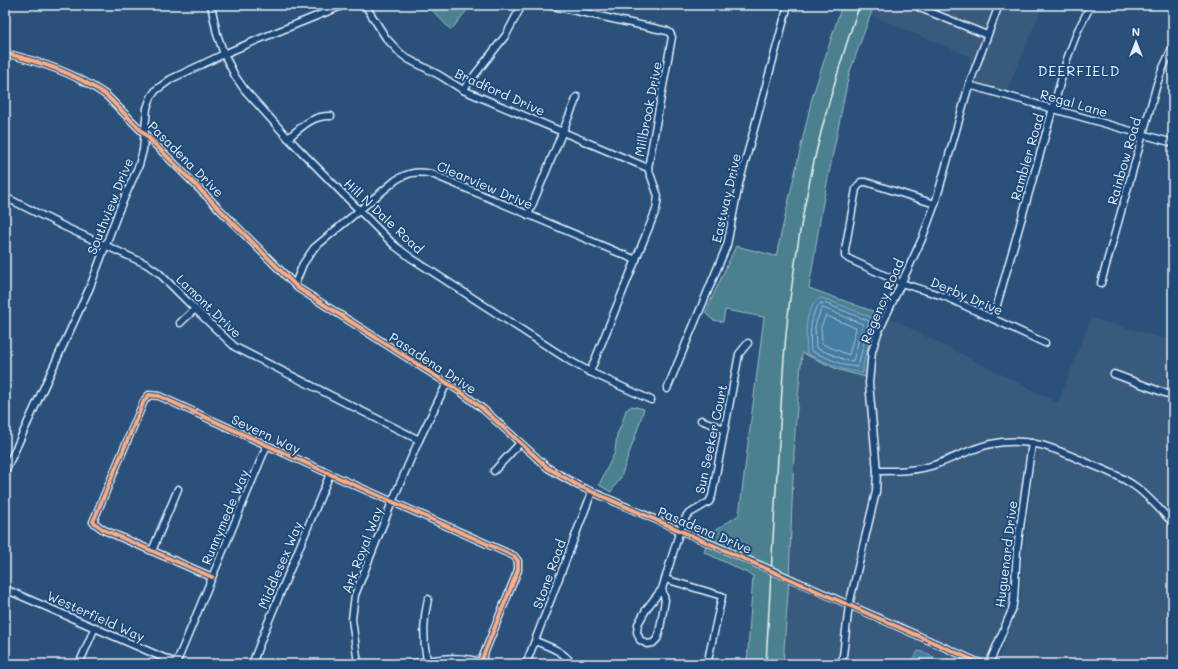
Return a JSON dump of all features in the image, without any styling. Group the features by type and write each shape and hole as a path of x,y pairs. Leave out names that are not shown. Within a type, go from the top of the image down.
{"street":[{"name":"Hill N Dale Road","path":"211,5 217,34 234,76 288,138 395,246 554,352 590,372 651,400"},
{"name":"Southview Drive","path":"5,472 90,287 119,210 139,165 143,150 147,108 151,97 156,90 171,79 224,54 344,5"},
{"name":"Bradford Drive","path":"364,5 386,38 408,59 440,75 463,90 648,168"},
{"path":"463,90 506,36 522,5"},
{"name":"Millbrook Drive","path":"549,5 667,31 670,33 672,40 648,168 656,188 658,202 590,372"},
{"name":"Eastway Drive","path":"667,390 728,245 742,173 788,5"},
{"path":"917,5 920,8 987,36"},
{"name":"Regency Road","path":"842,664 849,605 876,492 877,471 870,395 870,368 872,351 878,333 922,239 935,204 969,85 1000,5"},
{"name":"Rambler Road","path":"993,319 1070,48 1091,5"},
{"name":"Rainbow Road","path":"1101,283 1162,70 1173,46"},
{"name":"Pasadena Drive","path":"5,53 56,68 90,84 106,95 295,284 317,301 476,403 533,456 554,473 592,492 982,664"},
{"name":"Regal Lane","path":"969,85 1173,143"},
{"path":"528,215 577,97"},
{"path":"288,138 314,118 324,115 331,116"},
{"name":"Clearview Drive","path":"295,284 299,271 310,253 396,180 405,174 418,171 432,174 636,260"},
{"name":"Derby Drive","path":"935,204 866,182 861,182 857,186 845,256 901,283 946,297 1045,343"},
{"name":"Lamont Drive","path":"5,197 153,268 228,341 242,351 419,440"},
{"path":"180,323 194,309"},
{"name":"Sun Seeker Court","path":"662,589 680,530 688,515 710,502 740,354 748,343"},
{"path":"1114,374 1173,396"},
{"name":"Ark Royal Way","path":"358,664 352,619 355,595 392,502 419,440 447,383"},
{"name":"Severn Way","path":"212,577 104,530 93,522 144,401 146,397 153,394 514,556 518,561 518,570 482,663"},
{"path":"700,420 724,429"},
{"path":"877,471 917,469 936,465 974,449 995,444 1010,442 1032,443 1061,451 1112,473 1134,486 1173,523"},
{"path":"494,471 520,443"},
{"name":"Huguenard Drive","path":"989,664 1012,610 1017,549 1032,443"},
{"name":"Runnymede Way","path":"176,664 267,445"},
{"name":"Middlesex Way","path":"252,664 330,474"},
{"path":"152,551 178,489"},
{"name":"Stone Road","path":"526,664 592,492"},
{"path":"665,579 722,596 708,660"},
{"name":"Westerfield Way","path":"5,589 176,664"},
{"path":"662,589 665,600 659,634 653,643 646,644 640,640 637,632 638,624 647,608 662,589"},
{"path":"426,661 424,634 428,598"},
{"path":"79,664 95,628"},
{"path":"535,641 559,652 572,664"},
{"path":"410,664 458,657 482,663"}],"shaded area":[{"path":"874,5 1043,5 1005,95 969,85 970,56 870,15"},
{"path":"1153,5 1173,5 1173,15"},
{"path":"886,316 1058,403 1091,318 1173,341 1173,664 1001,664 999,657 1021,597 1022,563 1035,459 1041,442 1028,470 1014,599 989,664 783,664 789,578 795,430 802,353 839,370 869,378 872,351"}],"green space":[{"path":"427,5 471,5 451,30"},
{"path":"842,5 874,5 849,74 822,208 809,288 886,316 878,333 869,378 839,370 802,353 795,430 789,578 783,664 747,664 753,576 704,552 709,534 739,515 764,317 725,310 723,322 713,320 705,313 736,246 776,256 812,98"},
{"path":"632,406 644,409 621,477 611,492 599,485 615,452 617,434 626,410"}],"water":[{"path":"820,298 875,319 863,364 863,373 842,369 807,354 806,331 808,316 815,303"},
{"path":"918,651 929,654 943,664 910,664 909,663 914,659"}],"railway":[{"path":"766,664 784,364 789,305 809,182 828,107 860,5"}],"cycle path":[{"path":"5,53 70,74 106,95 298,288 461,392 483,409 548,468 579,486 982,664"},
{"path":"212,577 104,530 93,522 144,401 149,395 159,396 514,556 518,561 518,570 480,664"}],"district":[{"name":"DEERFIELD","path":"1079,71"}]}
